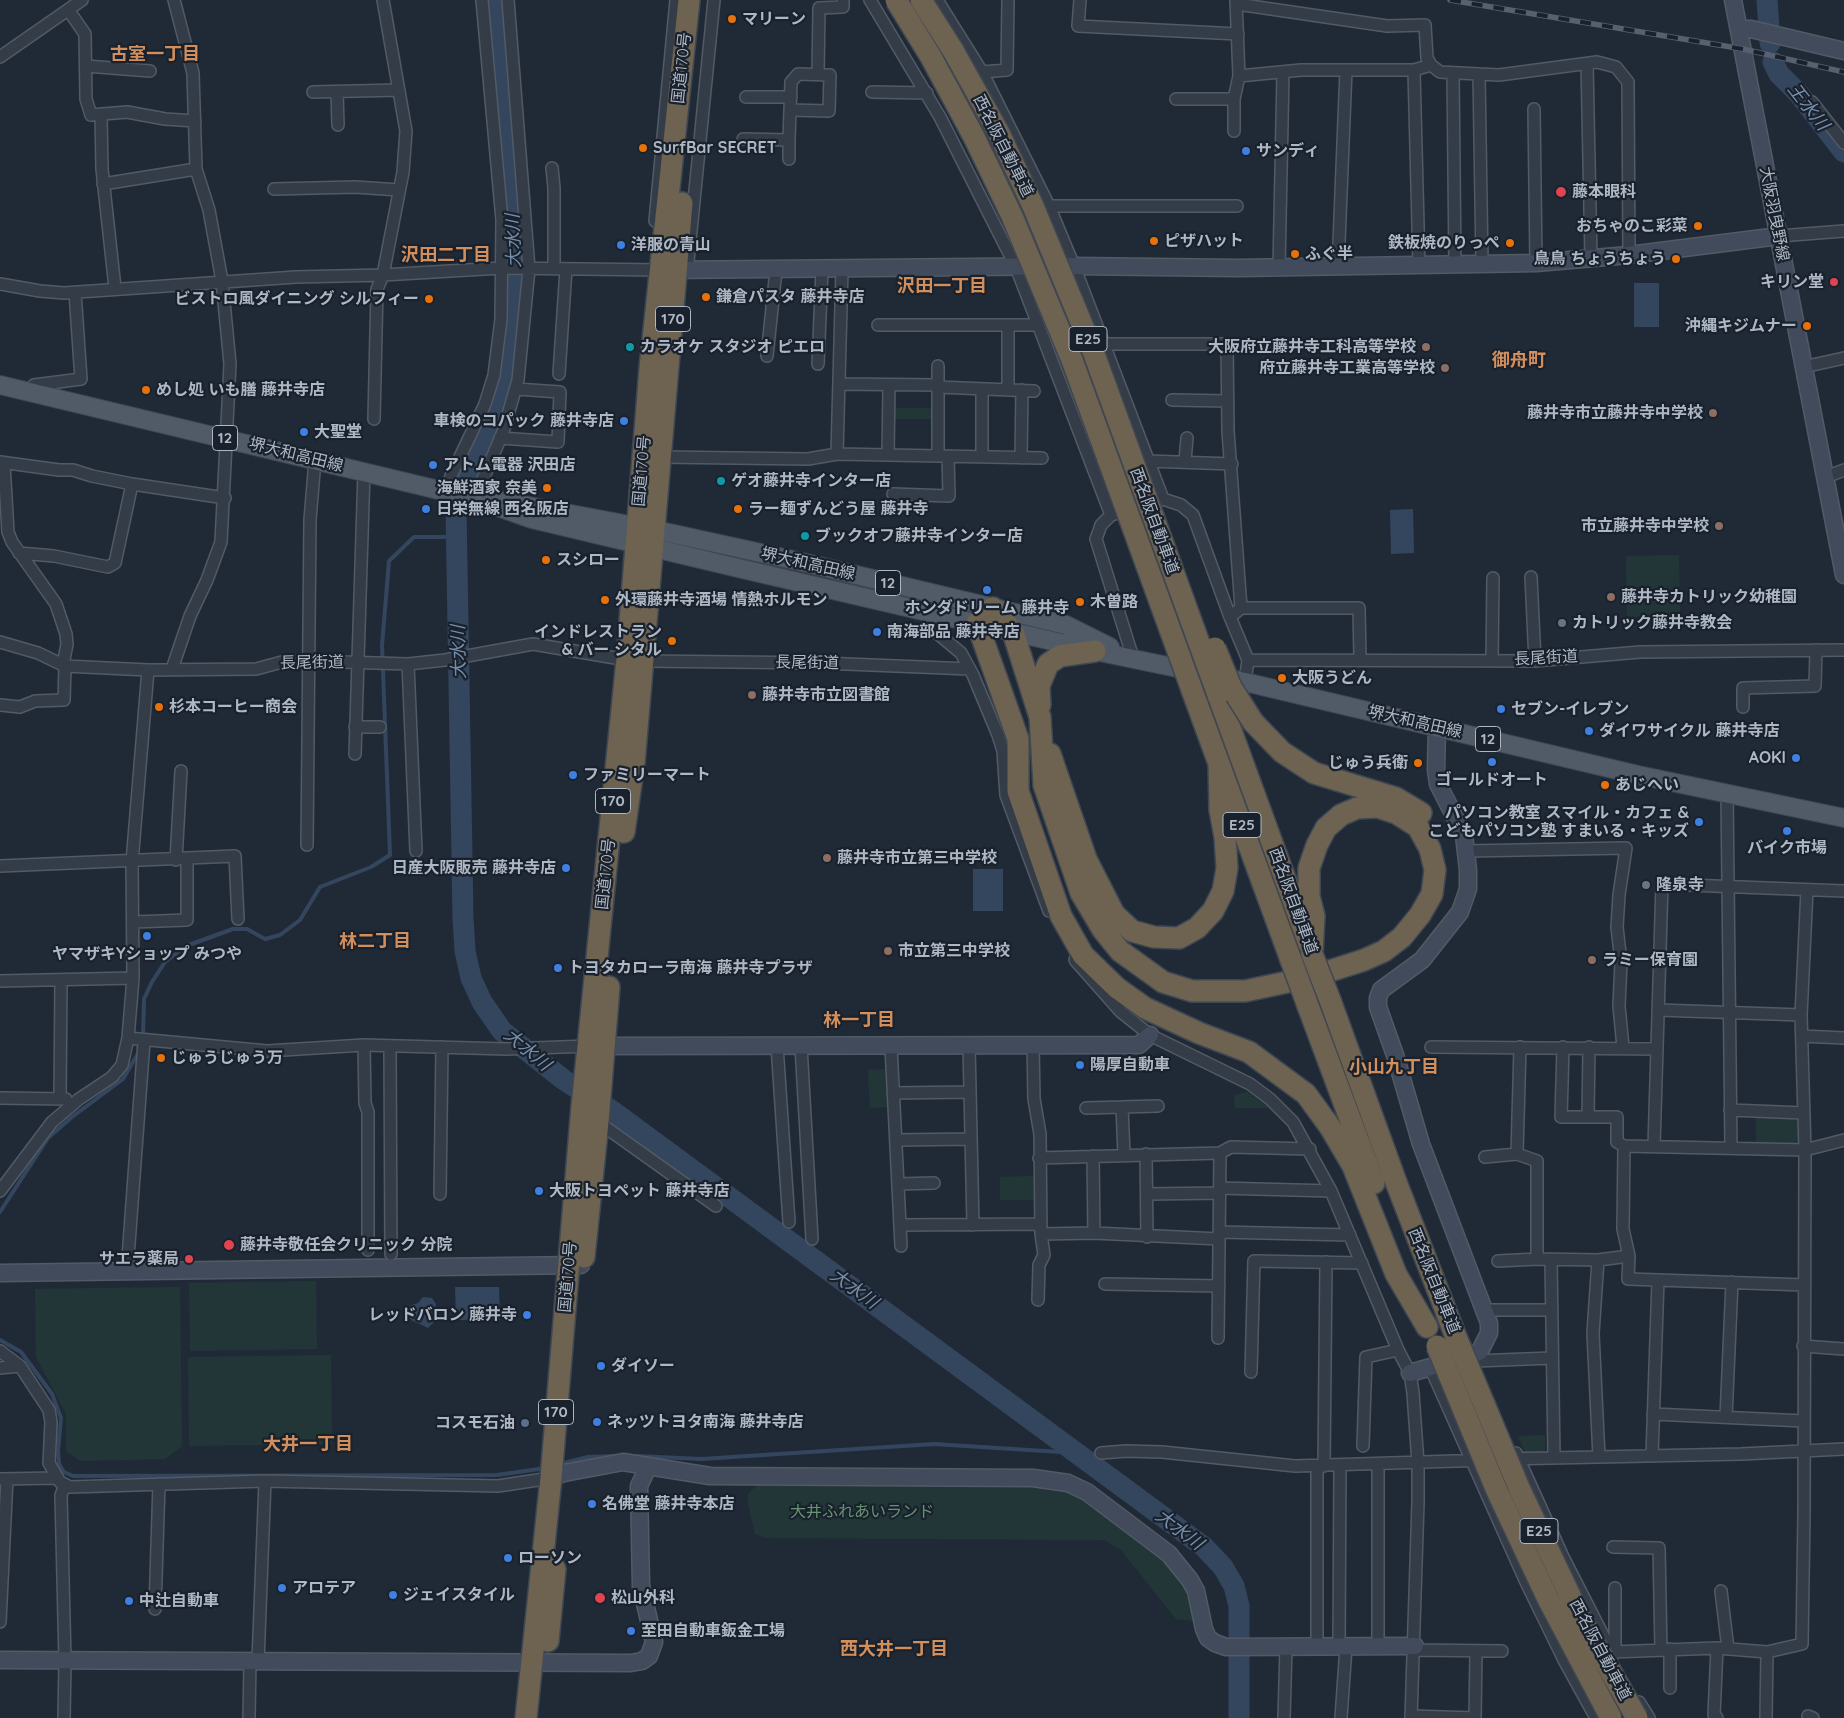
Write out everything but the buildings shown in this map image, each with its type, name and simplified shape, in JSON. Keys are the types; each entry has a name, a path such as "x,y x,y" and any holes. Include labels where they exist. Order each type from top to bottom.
{"highway":[{"name":"国道170号","path":"686,91 689,0"},
{"name":"国道170号","path":"576,1264 598,1122 594,1079 596,1046 635,661 686,91 700,0"},
{"name":"西名阪自動車道","path":"896,0 931,57 974,136 1012,216 1072,360 1291,960 1432,1337 1496,1491 1548,1599 1611,1718"},
{"name":"西名阪自動車道","path":"921,0 954,52 999,133 1033,206 1158,507 1218,695 1396,1182 1456,1337 1520,1490 1581,1619 1637,1718"},
{"name":"国道170号","path":"645,537 662,457 669,271"},
{"path":"1017,764 1061,877 1090,934 1110,958 1131,974 1156,988 1179,997 1206,1002 1238,1001 1313,987 1374,967 1402,951 1424,928 1444,889 1445,868 1442,848 1429,821 1416,809 1396,798 1314,773 1282,752 1253,722 1231,687 1158,507"},
{"path":"1219,764 1220,810 1226,837 1227,868 1223,891 1212,911 1197,928 1179,938 1154,938 1132,931 1114,914 1086,859 1058,779 1013,632 993,608 977,623 1018,739 1018,791 1058,907 1083,955 1117,988 1145,1008 1199,1034 1250,1052 1306,1094 1330,1127 1353,1166 1396,1274 1432,1337"},
{"path":"1095,651 1060,656 1048,664 1039,686 1044,786 1081,893 1103,930 1120,951 1163,982 1192,990 1245,990 1311,977 1364,960 1384,951 1402,937 1420,915 1432,894 1435,870 1430,849 1418,827 1396,813 1378,807 1357,808 1341,815 1326,828 1316,845 1309,868 1309,896 1314,916 1312,954"},
{"name":"国道170号","path":"540,1718 539,1662 576,1264 582,1106 594,1079"},
{"name":"国道170号","path":"526,1718 539,1662"}],"main road":[{"name":"堺大和高田線","path":"0,386 473,498 532,520 645,537 993,608 1066,625 1133,658"},
{"name":"堺大和高田線","path":"645,537 936,614 1095,651 1245,682 1727,794 1844,818"}],"street":[{"path":"0,57 82,0"},
{"path":"172,669 190,616 207,580 221,542 225,498 230,364 222,281 209,210 196,169 193,74 174,0"},
{"path":"374,419 377,289 382,275 399,190 406,131 382,0"},
{"path":"449,492 451,476 485,404 494,375 505,268 482,0"},
{"path":"473,498 500,438 516,389 523,351 527,268 508,0"},
{"path":"669,271 676,0"},
{"path":"669,271 714,0"},
{"path":"818,74 819,8 843,7 843,0"},
{"path":"870,0 927,94 1016,267 1111,515"},
{"path":"936,0 982,72 1049,206 1074,266 1148,460 1158,507"},
{"path":"982,72 1007,70 1008,0"},
{"path":"1080,0 1078,26 1238,34"},
{"name":"大阪羽曳野線","path":"1733,0 1844,575"},
{"path":"1234,131 1234,99 1239,76 1236,2 1388,26 1425,24 1427,58 1431,65 1440,72 1499,75 1598,62 1616,67 1628,82 1629,255"},
{"path":"68,11 85,34 86,99 91,115 127,112 165,119 195,121"},
{"path":"1739,29 1769,33 1844,51"},
{"path":"1587,64 1592,259"},
{"path":"1239,76 1301,70 1414,70 1431,65"},
{"path":"86,66 150,71"},
{"path":"1338,267 1346,70"},
{"path":"1414,70 1419,265"},
{"path":"1279,268 1283,72"},
{"path":"1453,73 1455,265"},
{"path":"788,159 790,110 792,82 798,74 830,75 828,111 790,110"},
{"path":"1479,74 1482,264"},
{"path":"313,92 399,90"},
{"path":"337,92 338,125"},
{"path":"872,92 927,94"},
{"path":"746,97 791,97"},
{"path":"1176,99 1234,99"},
{"path":"1812,102 1844,143"},
{"path":"1534,109 1536,263"},
{"path":"101,114 103,184 115,288"},
{"path":"744,140 789,140"},
{"path":"552,168 554,188 554,269"},
{"path":"103,184 196,169"},
{"path":"274,189 355,186 399,190"},
{"path":"1049,206 1237,206"},
{"path":"0,284 40,291 75,292 222,281 505,268 669,271 1074,266 1279,268 1536,263 1592,259 1779,236 1844,231"},
{"path":"560,374 566,269"},
{"path":"818,364 822,269"},
{"path":"837,454 842,269"},
{"path":"767,356 776,270"},
{"path":"31,392 34,385 81,379 75,292"},
{"path":"878,325 1038,325"},
{"path":"1008,325 1008,390"},
{"path":"1104,344 1227,344 1228,401 1241,608"},
{"path":"1803,367 1844,358"},
{"path":"893,494 949,496 943,456 938,366"},
{"path":"839,384 889,384 1028,391 1021,458"},
{"path":"888,455 889,384"},
{"path":"500,438 558,442 560,392 516,389"},
{"path":"982,389 982,457"},
{"path":"1172,400 1228,401"},
{"path":"1186,461 1187,438"},
{"path":"662,457 808,459 837,454 1042,458"},
{"path":"307,845 310,520 315,460"},
{"path":"1148,460 1232,464"},
{"path":"0,705 20,707 35,701 64,700 64,665 67,644 66,634 56,604 19,553 8,532 2,463 73,470 132,484 225,498"},
{"path":"1826,477 1844,470"},
{"path":"355,754 356,663 364,472"},
{"path":"19,553 54,556 108,567 114,563 132,484"},
{"path":"1133,658 1096,539 1101,525 1111,515 1181,505 1193,515 1230,617 1248,660 1245,682"},
{"path":"1492,660 1493,578"},
{"path":"1531,578 1535,660"},
{"path":"1230,617 1241,608 1359,608 1360,658"},
{"path":"936,614 935,628 937,633 961,653 970,669 998,735 1002,751 1006,795 1056,928 1070,953 1121,1012 1150,1035 1250,1084 1270,1099 1293,1122 1310,1149 1331,1191 1398,1350 1410,1373 1418,1464 1411,1717 1475,1718 1476,1651"},
{"name":"長尾街道","path":"0,642 38,653 64,665 148,670 256,668 282,662 310,661 408,664 450,659 533,644 635,661 822,663 970,669"},
{"path":"1743,707 1743,688 1815,686 1816,650"},
{"name":"長尾街道","path":"1248,660 1360,658 1535,660 1640,652 1844,650"},
{"path":"408,664 416,851"},
{"path":"0,1191 37,1139 52,1122 79,1099 112,1077 122,1065 128,1038 133,978 132,862 148,670"},
{"path":"1437,726 1436,770 1438,784 1464,835 1467,851 1468,889 1460,912 1422,960 1388,982 1380,990 1378,1007 1395,1055 1421,1144 1489,1323 1489,1332 1480,1351 1474,1358"},
{"path":"355,727 380,727"},
{"path":"132,922 187,920 182,859 181,771"},
{"path":"1727,794 1731,1148"},
{"path":"1467,851 1626,848 1619,895 1617,927 1621,962 1619,1006 1623,1047"},
{"path":"0,866 132,862 235,856 238,919"},
{"path":"1654,1146 1662,884 1844,891"},
{"path":"1613,1652 1722,1648 1767,1652 1802,1644 1805,1150 1801,1015 1807,890"},
{"path":"0,981 133,978"},
{"path":"60,1099 61,980"},
{"path":"1658,1010 1801,1015"},
{"path":"128,1038 144,1041 268,1051 364,1045 554,1048 596,1046 1139,1045 1150,1035"},
{"path":"1802,1036 1844,1038"},
{"path":"126,1271 144,1041"},
{"path":"364,1045 365,1103 368,1112 368,1250"},
{"path":"969,1045 973,1225"},
{"path":"1032,1045 1034,1099 1040,1134 1041,1229 1044,1255 1039,1265 1038,1300"},
{"path":"390,1046 391,1254"},
{"path":"776,1046 789,1222"},
{"path":"801,1046 812,1240"},
{"path":"891,1046 901,1246"},
{"path":"440,1194 442,1047"},
{"path":"1431,1047 1623,1047 1657,1049"},
{"path":"1517,1154 1520,1047"},
{"path":"1563,1047 1561,1117 1617,1117 1617,1142 1624,1146 1805,1150 1844,1140"},
{"path":"1588,1117 1589,1047"},
{"path":"893,1093 970,1092"},
{"path":"0,1098 79,1099"},
{"path":"1086,1108 1158,1106"},
{"path":"1122,1107 1124,1155"},
{"path":"1730,1110 1804,1113"},
{"path":"598,1122 716,1206"},
{"path":"896,1140 971,1139"},
{"path":"1624,1146 1623,1229 1629,1256 1628,1279 1805,1284"},
{"path":"1039,1158 1220,1153 1231,1147 1310,1149"},
{"path":"1218,1338 1220,1153"},
{"path":"1146,1154 1147,1237"},
{"path":"1485,1157 1517,1154 1537,1160 1537,1259"},
{"path":"1093,1156 1094,1233"},
{"path":"898,1184 934,1184"},
{"path":"1147,1194 1220,1191 1331,1191"},
{"path":"900,1225 973,1225 1147,1237 1350,1235"},
{"path":"1498,1261 1537,1259 1598,1260 1629,1256"},
{"path":"1551,1259 1554,1457"},
{"path":"1598,1260 1593,1333 1599,1458"},
{"path":"1251,1372 1254,1261 1362,1263"},
{"path":"1317,1646 1326,1262"},
{"path":"0,1273 576,1264"},
{"path":"1652,1456 1658,1280"},
{"path":"1726,1417 1732,1282"},
{"path":"1105,1284 1219,1286"},
{"path":"1484,1310 1552,1310"},
{"path":"1803,1346 1844,1348"},
{"path":"1363,1446 1366,1357 1398,1350"},
{"path":"0,1351 20,1366 49,1410 51,1422 49,1463 61,1481 70,1487 265,1481 498,1486 608,1463 623,1462 710,1476 1032,1478 1068,1483 1088,1492 1169,1554 1190,1580 1196,1591 1204,1629 1208,1638 1215,1643 1230,1647 1378,1646 1502,1651"},
{"path":"1474,1358 1563,1557 1648,1718"},
{"path":"1410,1373 1474,1358 1552,1358"},
{"path":"0,1368 20,1366"},
{"path":"1430,1367 1524,1580 1596,1718"},
{"path":"1653,1414 1804,1421"},
{"path":"1101,1453 1126,1451 1162,1452 1228,1460 1320,1466 1418,1464 1518,1458 1599,1458 1844,1449"},
{"path":"1378,1464 1378,1646"},
{"path":"1340,1465 1343,1646 1341,1718"},
{"path":"0,1660 631,1663 642,1661 649,1656 654,1642 641,1586 639,1486 648,1467"},
{"path":"0,1622 4,1479 61,1481"},
{"path":"61,1481 65,1661 64,1718"},
{"path":"249,1718 265,1481"},
{"path":"155,1609 159,1484"},
{"path":"1613,1547 1659,1548 1658,1630 1665,1650 1670,1688"},
{"path":"1613,1652 1615,1588"},
{"path":"1717,1718 1714,1715 1722,1648 1721,1591"},
{"path":"1284,1718 1286,1647"},
{"path":"1766,1718 1767,1652"}],"green space":[{"path":"892,408 931,408 931,419 892,419"},
{"path":"1679,555 1680,616 1627,617 1626,556"},
{"path":"885,1069 887,1107 870,1108 868,1070"},
{"path":"1247,1092 1268,1108 1235,1108 1234,1095"},
{"path":"1756,1116 1794,1116 1799,1120 1799,1138 1796,1143 1756,1142"},
{"path":"1034,1176 1034,1200 1000,1200 1000,1177"},
{"path":"316,1281 317,1349 190,1351 189,1283"},
{"path":"180,1287 182,1446 165,1459 80,1461 66,1451 66,1414 36,1357 35,1289"},
{"path":"331,1355 332,1444 189,1446 188,1357"},
{"path":"1545,1435 1545,1453 1528,1454 1525,1452 1518,1436"},
{"name":"大井ふれあいランド","path":"758,1484 1012,1486 1051,1487 1071,1492 1159,1552 1185,1583 1193,1621 1176,1619 1121,1550 1104,1540 765,1538 755,1534 748,1504 748,1494"}],"water":[{"path":"1634,283 1659,283 1659,327 1634,327"},
{"path":"1413,509 1414,553 1391,554 1390,510"},
{"path":"973,869 1003,869 1003,911 973,911"},
{"path":"455,1287 499,1287 500,1320 456,1320"},
{"path":"423,1297 432,1298 436,1304 434,1313 436,1320 428,1328 411,1320 407,1313 409,1306 418,1303"}],"waterway":[{"name":"大水川","path":"494,0 515,233 515,278 510,345 499,400 490,425 464,479 456,508 463,918 465,951 471,978 482,1002 502,1031 564,1080 611,1110 1204,1547 1223,1567 1234,1586 1239,1606 1239,1718"},
{"name":"王水川","path":"1767,0 1770,43"},
{"name":"王水川","path":"1773,62 1779,74 1799,94 1844,152"},
{"path":"143,1039 144,999 165,962 186,946 233,929 247,929 265,939 280,935 300,920 320,887 371,867 390,855 382,645 389,561 414,537 456,537"},
{"path":"0,1212 48,1138 72,1117 123,1079 140,1050"},
{"path":"0,1340 21,1352 52,1394 61,1418 58,1451 59,1464 64,1472 73,1476 497,1475 546,1468"},
{"path":"636,1456 701,1459 934,1444 1076,1453"},
{"path":"560,1464 588,1457 614,1456"}],"railway":[{"path":"1450,0 1743,49 1844,72"}],"place":[{"name":"マリーン","path":"732,19"},
{"name":"SurfBar SECRET","path":"643,148"},
{"name":"サンディ","path":"1246,151"},
{"name":"藤本眼科","path":"1561,192"},
{"name":"おちゃのこ彩菜","path":"1698,226"},
{"name":"ピザハット","path":"1154,241"},
{"name":"鉄板焼のりっぺ","path":"1510,243"},
{"name":"洋服の青山","path":"621,245"},
{"name":"ふぐ半","path":"1295,254"},
{"name":"鳥鳥 ちょうちょう","path":"1676,259"},
{"name":"キリン堂","path":"1834,282"},
{"name":"鎌倉パスタ 藤井寺店","path":"706,297"},
{"name":"ビストロ風ダイニング シルフィー","path":"429,299"},
{"name":"沖縄キジムナー","path":"1807,326"},
{"name":"カラオケ スタジオ ピエロ","path":"630,347"},
{"name":"大阪府立藤井寺工科高等学校","path":"1426,347"},
{"name":"府立藤井寺工業高等学校","path":"1445,368"},
{"name":"めし処 いも膳 藤井寺店","path":"146,390"},
{"name":"藤井寺市立藤井寺中学校","path":"1713,413"},
{"name":"車検のコパック 藤井寺店","path":"624,421"},
{"name":"大聖堂","path":"304,432"},
{"name":"アトム電器 沢田店","path":"433,465"},
{"name":"ゲオ藤井寺インター店","path":"721,481"},
{"name":"海鮮酒家 奈美","path":"547,488"},
{"name":"日栄無線 西名阪店","path":"426,509"},
{"name":"ラー麺ずんどう屋 藤井寺","path":"738,509"},
{"name":"市立藤井寺中学校","path":"1719,526"},
{"name":"ブックオフ藤井寺インター店","path":"805,536"},
{"name":"スシロー","path":"546,560"},
{"name":"ホンダドリーム 藤井寺","path":"987,590"},
{"name":"藤井寺カトリック幼稚園","path":"1611,597"},
{"name":"外環藤井寺酒場 情熱ホルモン","path":"605,600"},
{"name":"木曽路","path":"1080,602"},
{"name":"カトリック藤井寺教会","path":"1562,623"},
{"name":"南海部品 藤井寺店","path":"877,632"},
{"name":"インドレストラン & バー シタル","path":"672,641"},
{"name":"大阪うどん","path":"1282,678"},
{"name":"藤井寺市立図書館","path":"752,695"},
{"name":"杉本コーヒー商会","path":"159,707"},
{"name":"セブン-イレブン","path":"1501,709"},
{"name":"ダイワサイクル 藤井寺店","path":"1589,731"},
{"name":"AOKI","path":"1796,758"},
{"name":"ゴールドオート","path":"1492,762"},
{"name":"じゅう兵衛","path":"1418,763"},
{"name":"ファミリーマート","path":"573,775"},
{"name":"あじへい","path":"1605,785"},
{"name":"パソコン教室 スマイル・カフェ & こどもパソコン塾 すまいる・キッズ","path":"1699,822"},
{"name":"バイク市場","path":"1787,831"},
{"name":"藤井寺市立第三中学校","path":"827,858"},
{"name":"日産大阪販売 藤井寺店","path":"566,868"},
{"name":"隆泉寺","path":"1646,885"},
{"name":"ヤマザキYショップ みつや","path":"147,936"},
{"name":"市立第三中学校","path":"888,951"},
{"name":"ラミー保育園","path":"1592,960"},
{"name":"トヨタカローラ南海 藤井寺プラザ","path":"558,968"},
{"name":"じゅうじゅう万","path":"161,1058"},
{"name":"陽厚自動車","path":"1080,1065"},
{"name":"大阪トヨペット 藤井寺店","path":"539,1191"},
{"name":"藤井寺敬任会クリニック 分院","path":"229,1245"},
{"name":"サエラ薬局","path":"189,1259"},
{"name":"レッドバロン 藤井寺","path":"527,1315"},
{"name":"ダイソー","path":"601,1366"},
{"name":"ネッツトヨタ南海 藤井寺店","path":"597,1422"},
{"name":"コスモ石油","path":"525,1423"},
{"name":"名佛堂 藤井寺本店","path":"592,1504"},
{"name":"ローソン","path":"508,1558"},
{"name":"アロテア","path":"282,1588"},
{"name":"ジェイスタイル","path":"393,1595"},
{"name":"松山外科","path":"600,1598"},
{"name":"中辻自動車","path":"129,1601"},
{"name":"至田自動車鈑金工場","path":"631,1631"}],"district":[{"name":"古室一丁目","path":"155,55"},
{"name":"沢田二丁目","path":"446,256"},
{"name":"沢田一丁目","path":"942,287"},
{"name":"御舟町","path":"1519,361"},
{"name":"林二丁目","path":"375,942"},
{"name":"林一丁目","path":"859,1021"},
{"name":"小山九丁目","path":"1394,1068"},
{"name":"大井一丁目","path":"308,1445"},
{"name":"西大井一丁目","path":"894,1650"}]}
